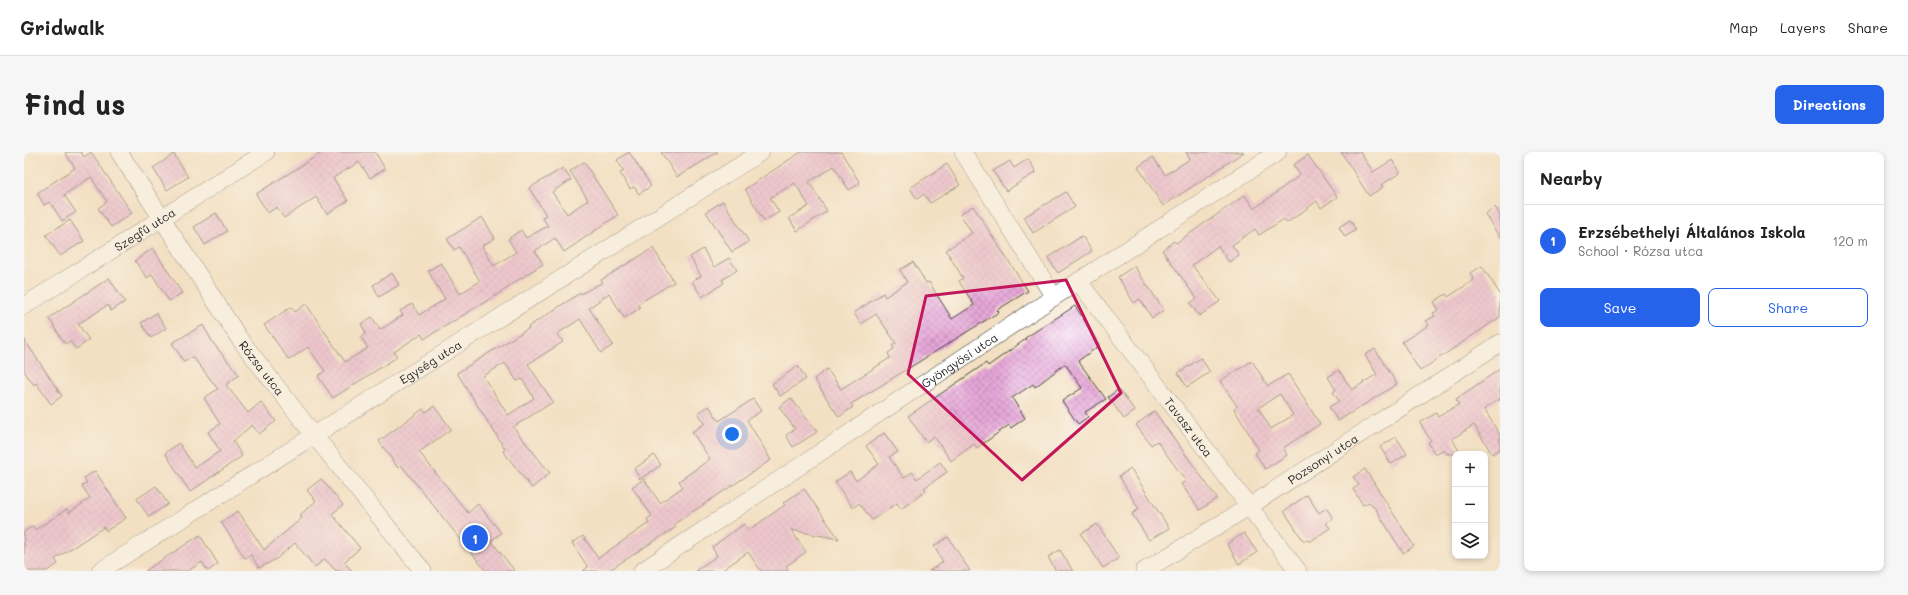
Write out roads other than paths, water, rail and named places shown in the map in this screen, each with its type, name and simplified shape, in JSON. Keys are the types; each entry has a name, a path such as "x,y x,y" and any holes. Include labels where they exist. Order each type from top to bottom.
{"street":[{"name":"Rózsa utca","path":"119,152 239,338 313,434 423,571"},
{"name":"Szegfű utca","path":"24,306 163,219 266,152"},
{"name":"Egység utca","path":"100,571 313,434 761,152"},
{"path":"963,152 1054,297"},
{"name":"Gyöngyösi utca","path":"642,571 1054,297 1278,152"},
{"name":"Tavasz utca","path":"1079,282 1298,571"},
{"name":"Pozsonyi utca","path":"1144,571 1250,506 1500,343"}],"place":[{"name":"Erzsébethelyi Általános Iskola","path":"475,538"}]}
